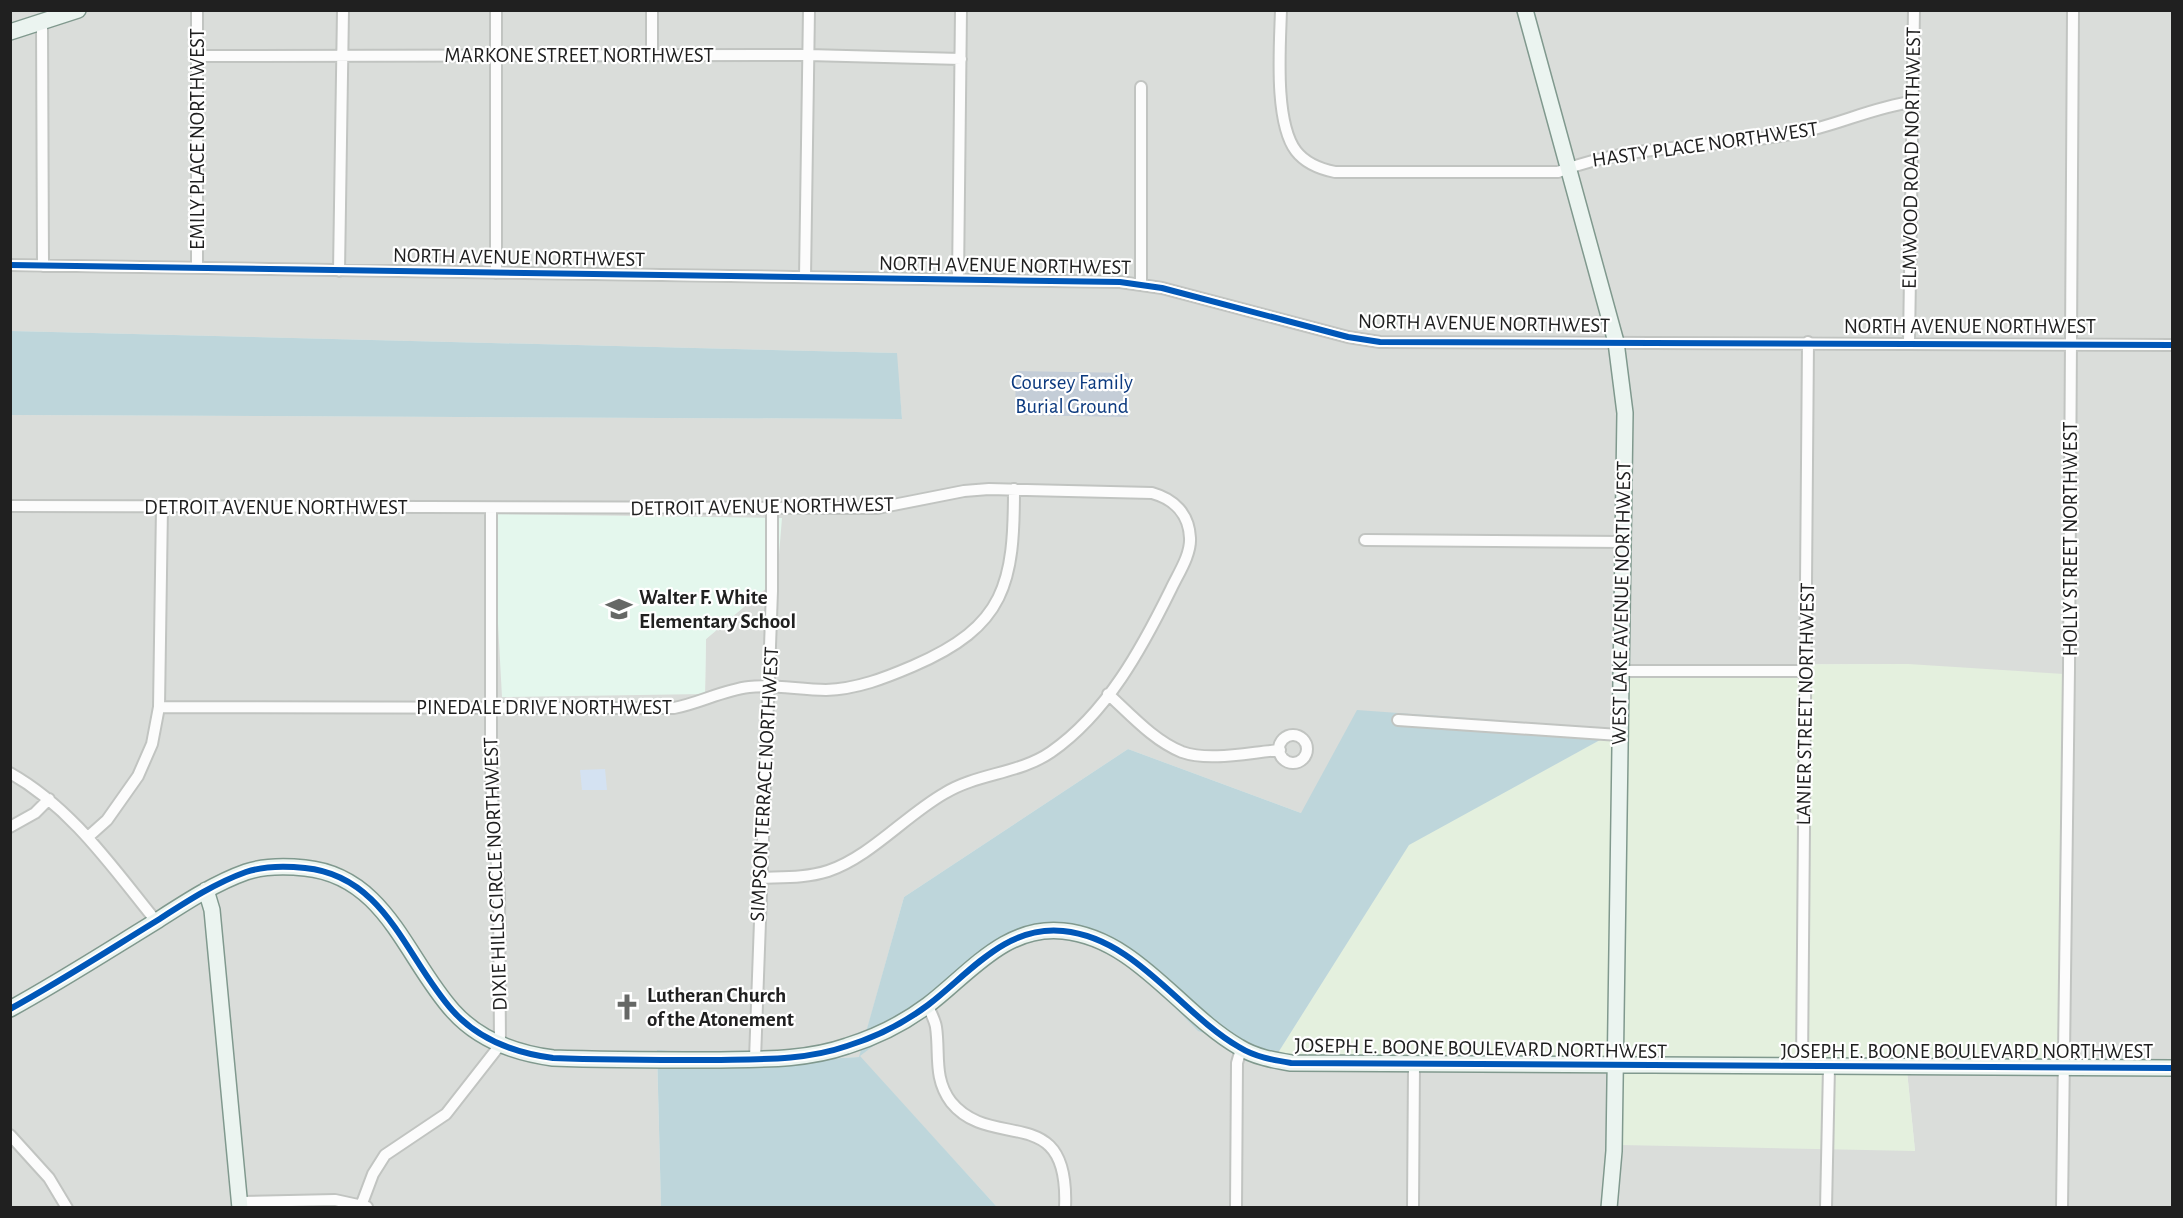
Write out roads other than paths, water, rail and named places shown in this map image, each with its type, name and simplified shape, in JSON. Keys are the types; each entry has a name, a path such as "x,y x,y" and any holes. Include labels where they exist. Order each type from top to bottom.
{"main road":[{"name":"WEST LAKE AVENUE NORTHWEST","path":"1525,10 1616,342 1625,413 1613,1066 1614,1151 1609,1208"},
{"path":"10,32 42,24 77,11"},
{"name":"JOSEPH E. BOONE BOULEVARD NORTHWEST","path":"10,1009 206,890 246,872 267,868 311,869 347,881 369,896 388,914 453,1011 471,1028 500,1045 530,1055 553,1058 754,1059 801,1057 846,1047 889,1030 928,1005 981,960 1004,944 1035,932 1066,931 1089,938 1130,959 1217,1033 1241,1049 1265,1058 1291,1063 2172,1068"},
{"path":"206,890 212,910 240,1205"}],"street":[{"name":"EMILY PLACE NORTHWEST","path":"196,10 197,268"},
{"path":"339,270 340,56 343,10"},
{"path":"495,273 496,10"},
{"path":"652,10 652,55"},
{"path":"805,278 809,10"},
{"path":"958,280 961,10"},
{"name":"HASTY PLACE NORTHWEST","path":"1281,10 1281,96 1289,138 1305,160 1319,169 1335,172 1416,174 1558,172 1581,162 1688,145 1795,134 1912,102"},
{"name":"ELMWOOD ROAD NORTHWEST","path":"1909,342 1914,10"},
{"name":"HOLLY STREET NORTHWEST","path":"2062,1208 2073,10"},
{"path":"42,24 43,266"},
{"name":"MARKONE STREET NORTHWEST","path":"197,56 808,55 961,59"},
{"path":"1141,87 1141,284"},
{"name":"NORTH AVENUE NORTHWEST","path":"10,265 1141,284 1348,337 1380,342 1909,342 2172,345"},
{"name":"LANIER STREET NORTHWEST","path":"1802,1067 1808,342"},
{"name":"DETROIT AVENUE NORTHWEST","path":"10,506 878,508 963,491 1014,489 1152,493 1172,502 1186,520 1190,539 1186,558 1142,648 1108,694 1074,733 1050,753 1024,766 945,792 847,863 807,876 760,878"},
{"name":"PINEDALE DRIVE NORTHWEST","path":"159,707 674,708 694,704 734,689 768,687 827,690 864,685 939,655 966,638 991,610 1008,576 1014,544 1014,489"},
{"path":"88,837 107,820 138,776 152,744 159,707 162,507"},
{"name":"DIXIE HILLS CIRCLE NORTHWEST","path":"491,508 491,781 499,894 500,1045"},
{"name":"SIMPSON TERRACE NORTHWEST","path":"754,1059 772,591 772,509"},
{"path":"1365,540 1623,542"},
{"path":"1620,671 1806,670"},
{"path":"1108,694 1163,742 1182,752 1216,755 1280,750"},
{"path":"1398,720 1619,735"},
{"path":"10,773 49,799 88,837 156,921"},
{"path":"10,827 35,813 49,799"},
{"path":"928,1005 936,1025 939,1077 952,1103 964,1114 978,1122 1021,1130 1047,1144 1055,1154 1064,1173 1065,1208"},
{"path":"240,1205 335,1200 364,1207 373,1174 386,1155 446,1114 500,1045"},
{"path":"1236,1208 1237,1063 1241,1049"},
{"path":"1413,1208 1414,1065"},
{"path":"1826,1208 1829,1067"},
{"path":"10,1135 48,1178 67,1208"}],"place":[{"name":"Walter F. White Elementary School","path":"619,609"},
{"name":"Lutheran Church of the Atonement","path":"627,1007"}],"park label":[{"name":"Coursey Family Burial Ground","path":"1072,394"}]}
